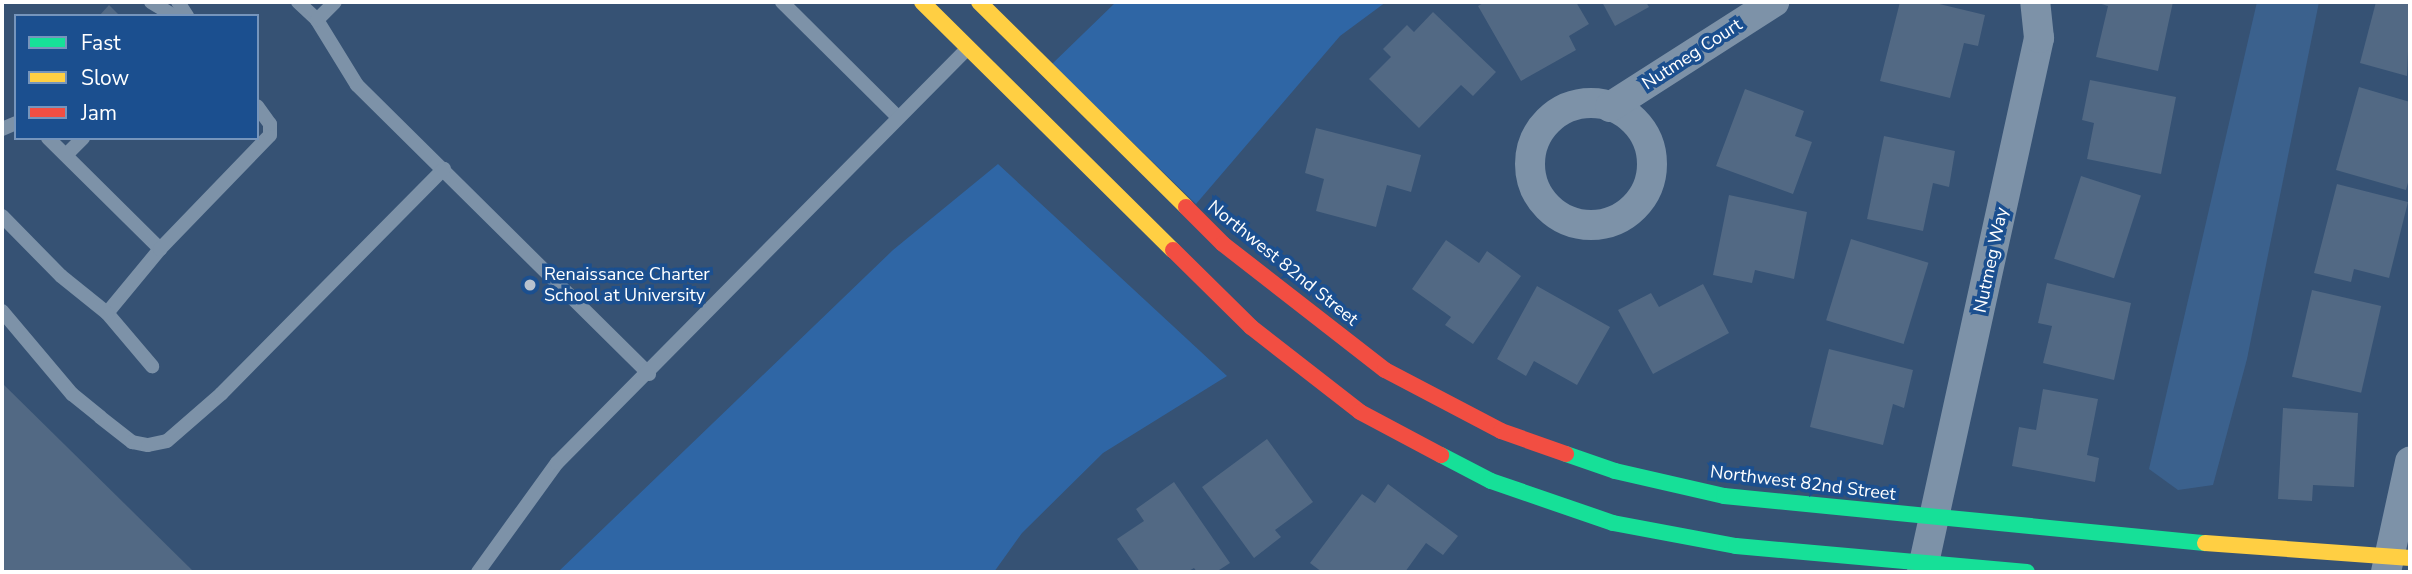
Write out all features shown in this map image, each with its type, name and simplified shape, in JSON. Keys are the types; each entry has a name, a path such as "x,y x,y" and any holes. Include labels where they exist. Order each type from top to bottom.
{"street":[{"path":"922,2 1251,327 1360,412 1491,481 1613,523 1735,546 1923,568 2027,572"},
{"name":"Northwest 82nd Street","path":"979,2 1223,244 1385,370 1501,431 1615,471 1724,496 2394,562"},
{"name":"Nutmeg Court","path":"1610,107 1774,2"},
{"name":"Nutmeg Way","path":"1923,568 2039,38 2035,2"},
{"path":"1591,103 1610,107 1629,117 1651,152 1645,192 1615,220 1574,223 1542,201 1533,184 1532,145 1555,115 1591,103"},
{"path":"2394,562 2410,461"}],"lane":[{"path":"150,2 171,14"},
{"path":"298,2 317,20 357,85 649,374"},
{"path":"317,20 335,2"},
{"path":"782,2 898,117"},
{"path":"478,572 557,463 649,374 968,48"},
{"path":"107,313 160,249 270,135 270,124 259,109"},
{"path":"50,140 160,249"},
{"path":"66,155 81,140"},
{"path":"2,312 72,394 100,417 132,442 148,445 167,441 221,394 444,169"},
{"path":"2,216 61,276 107,313 152,366"}],"shaded area":[{"path":"1116,2 1386,2 1340,36 1196,204 1052,64"},
{"path":"2257,2 2319,2 2247,359 2213,485 2178,490 2149,469"},
{"path":"998,164 1227,376 1103,453 1022,533 994,572 558,572 893,250"}],"building":[{"path":"1485,2 1576,2 1589,24 1569,36 1576,50 1521,81 1478,6"},
{"path":"1602,2 1646,2 1649,7 1615,26"},
{"path":"1900,2 1931,2 1985,15 1978,46 1964,43 1950,98 1880,81"},
{"path":"2095,2 2173,2 2158,71 2096,57 2108,6"},
{"path":"2376,2 2410,2 2407,76 2360,63"},
{"path":"109,5 118,14 101,14"},
{"path":"1433,12 1496,72 1473,96 1461,85 1419,128 1369,79 1391,57 1383,49 1407,25 1414,32"},
{"path":"2090,80 2176,97 2161,174 2087,159 2094,123 2082,120"},
{"path":"2359,87 2410,102 2410,175 2406,190 2336,170"},
{"path":"1745,89 1804,111 1795,136 1812,142 1793,194 1716,166"},
{"path":"1316,128 1421,155 1411,192 1387,185 1376,227 1316,211 1324,179 1305,173"},
{"path":"1884,136 1955,151 1949,187 1933,183 1923,231 1867,219"},
{"path":"2081,176 2141,195 2114,278 2054,259"},
{"path":"2337,184 2408,202 2389,278 2354,269 2351,282 2314,273"},
{"path":"1729,195 1807,212 1794,279 1755,270 1752,283 1713,275"},
{"path":"1851,239 1928,263 1904,344 1826,320"},
{"path":"1446,240 1479,263 1487,251 1521,276 1473,344 1445,325 1451,317 1412,289"},
{"path":"2047,283 2131,303 2114,380 2043,363 2052,326 2038,323"},
{"path":"1703,284 1729,333 1653,374 1618,310 1651,293 1659,307"},
{"path":"1537,286 1610,327 1577,385 1534,361 1526,376 1497,359"},
{"path":"2312,290 2381,306 2361,393 2292,377"},
{"path":"1829,349 1913,370 1904,408 1893,404 1883,445 1810,427"},
{"path":"2,383 194,572 2,572"},
{"path":"2043,389 2098,399 2087,455 2099,458 2095,482 2012,466 2019,427 2036,430"},
{"path":"2283,408 2358,413 2354,487 2313,485 2312,501 2278,499"},
{"path":"1267,439 1313,502 1275,530 1281,537 1254,558 1202,487"},
{"path":"1174,482 1230,563 1216,572 1197,572 1194,568 1187,572 1140,572 1117,539 1144,521 1136,509"},
{"path":"1388,484 1458,536 1443,555 1426,543 1405,572 1322,572 1310,563 1362,494 1375,503"}],"traffic: fast":[{"path":"1566,454 1615,471 1724,496 2205,543"},
{"path":"1441,455 1491,481 1613,523 1736,546 2027,572"}],"traffic: slow":[{"path":"922,2 1173,250"},
{"path":"979,2 1186,207"},
{"path":"2205,543 2410,558"}],"traffic: jam":[{"path":"1186,207 1223,244 1385,370 1501,431 1566,454"},
{"path":"1173,250 1251,327 1360,412 1441,455"}],"place":[{"name":"Renaissance Charter School at University","path":"530,285"}]}
